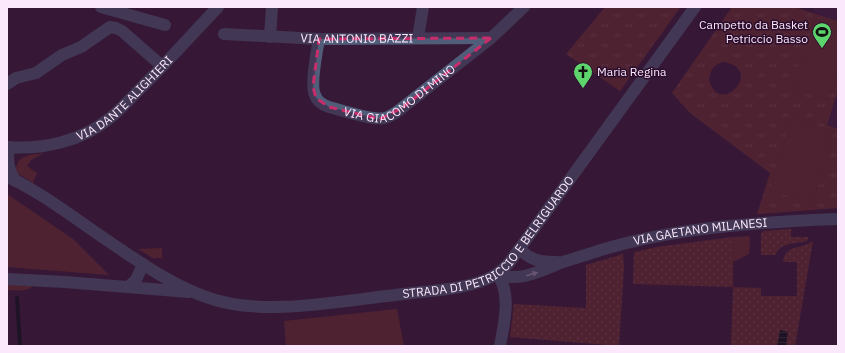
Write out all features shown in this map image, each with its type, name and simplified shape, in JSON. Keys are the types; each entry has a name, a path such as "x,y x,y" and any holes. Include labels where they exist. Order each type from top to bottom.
{"street":[{"path":"101,7 165,25"},
{"name":"VIA DANTE ALIGHIERI","path":"143,264 64,210 12,179 8,166 8,147 26,148 48,145 74,138 111,118 218,7"},
{"path":"270,37 272,7"},
{"path":"418,38 422,7"},
{"name":"VIA GIACOMO DI MINO","path":"318,38 313,87 316,98 324,105 329,107 380,119 390,116 402,108 491,38 524,7"},
{"name":"STRADA DI PETRICCIO E BELRIGUARDO","path":"143,264 194,293 210,299 236,304 265,307 284,307 453,287 479,282 497,274 509,263 695,7"},
{"path":"7,84 16,78 36,73 62,55 81,47 110,27 122,31 162,66"},
{"name":"VIA ANTONIO BAZZI","path":"224,34 318,38 491,38"},
{"name":"VIA GAETANO MILANESI","path":"497,274 510,278 525,276 618,246 657,237 759,223 838,219"},
{"name":"VIA GAETANO MILANESI","path":"519,249 528,257 536,261 565,262"},
{"path":"128,287 136,280 143,264"},
{"path":"497,274 506,291 500,346"},
{"name":"STRADA DI PETRICCIO E BELRIGUARDO","path":"7,279 42,280 194,293"}],"highlighted area":[{"path":"491,38 402,108 380,119 329,107 316,98 313,87 319,39"}],"shaded area":[{"path":"814,7 838,7 838,21 812,12"},
{"path":"838,90 838,129 827,125"},
{"path":"780,330 788,332 786,346 777,346"}],"green space":[{"path":"605,7 680,8 620,91 566,54"},
{"path":"732,7 794,7 838,21 838,27 815,19 792,88 828,100 838,72 838,90 827,125 838,129 838,208 757,214 770,173 690,113 672,93","holes":["725,62 736,67 740,74 740,81 736,88 729,93 722,94 714,90 709,80 714,67","792,118 834,131 813,203 770,190"]},
{"name":"Campetto da Basket Petriccio Basso","path":"815,19 838,27 838,72 828,100 792,88"},
{"path":"792,118 834,131 813,203 770,190"},
{"path":"44,153 31,160 27,166 37,173 33,183 19,174 16,169 20,160 26,156"},
{"path":"7,194 73,239 109,275 7,267"},
{"path":"791,229 791,237 809,237 807,241 785,246 775,255 761,255 761,234 764,231"},
{"path":"733,237 750,237 749,254 733,262"},
{"path":"733,237 733,287 633,284 634,252 657,247"},
{"path":"813,241 795,346 731,346 733,287 761,288 761,296 797,296 797,262 783,262 784,256 790,250"},
{"path":"162,248 162,258 153,258 138,249"},
{"path":"623,254 624,267 619,346 510,337 514,304 586,308 586,265"},
{"path":"7,284 34,284 26,290 7,290"},
{"path":"397,309 404,346 286,346 284,321"}],"waterway":[{"path":"17,298 20,346"}],"place":[{"name":"Campetto da Basket Petriccio Basso","path":"822,49"},
{"name":"Maria Regina","path":"583,89"}]}
